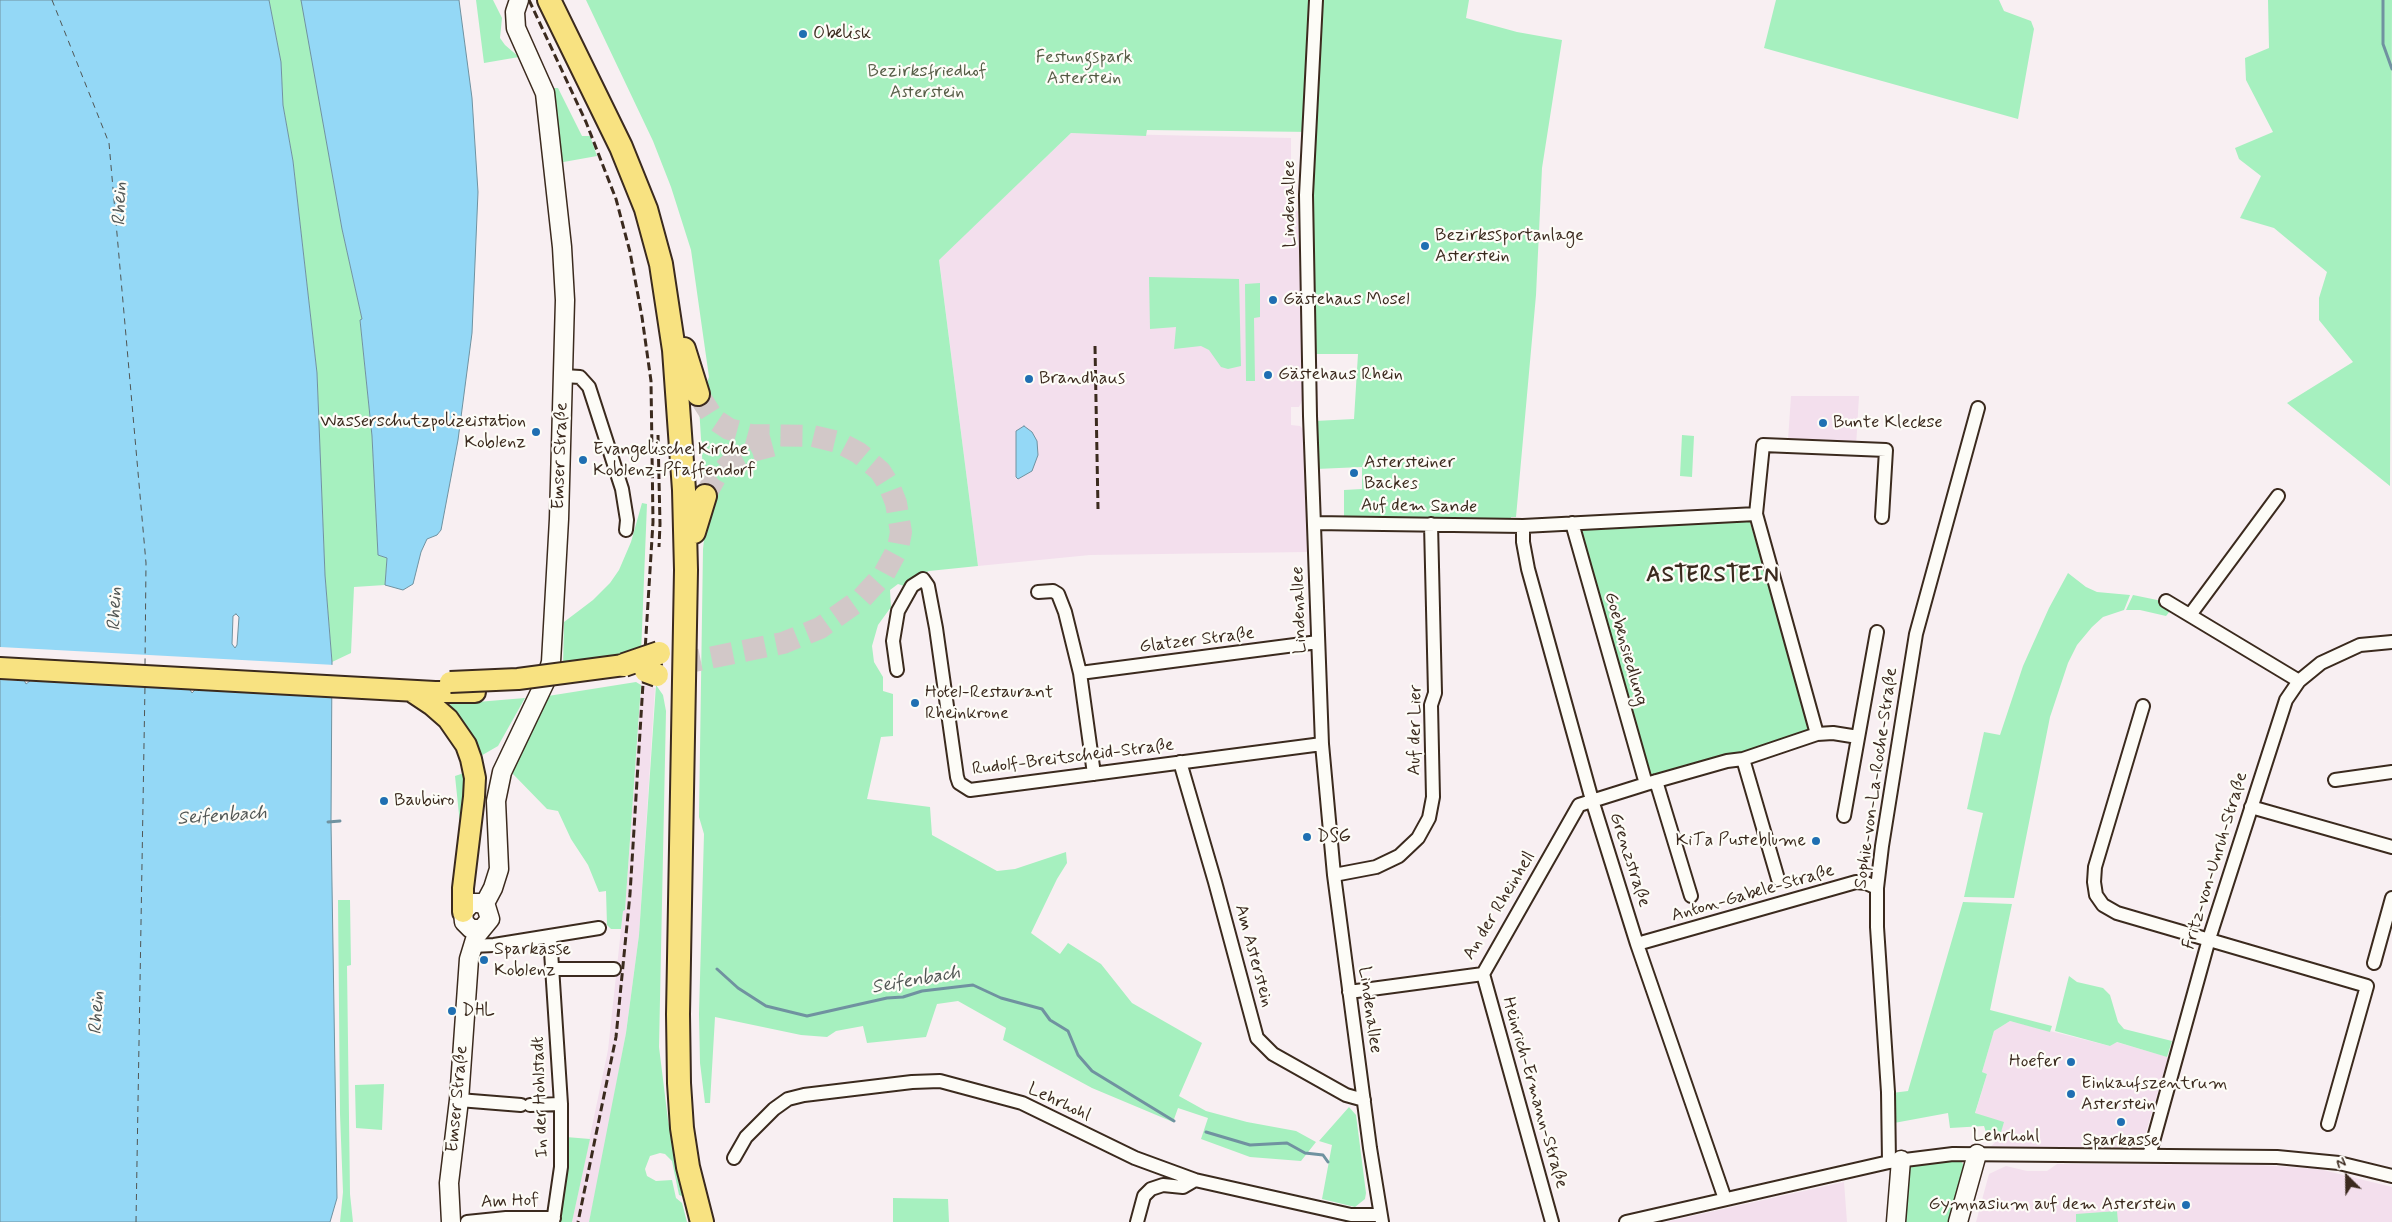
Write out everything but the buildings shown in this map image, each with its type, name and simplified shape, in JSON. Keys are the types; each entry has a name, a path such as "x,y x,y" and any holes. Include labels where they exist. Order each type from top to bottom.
{"highway":[{"path":"549,0 627,162 650,223 665,289 678,391 684,490 686,570 678,1014 680,1106 688,1167"},
{"path":"565,0 626,127 651,191 669,262 680,335 690,433 694,532 686,1055 693,1124 715,1222"},
{"path":"627,162 646,238 657,302 667,377 673,455 676,520 675,625 662,664 674,706 668,920 669,1050 674,1111 702,1222"},
{"path":"680,335 698,394"},
{"path":"694,532 705,496"},
{"path":"624,665 662,664"}],"main road":[{"path":"0,660 375,683 409,690 476,692 548,687 662,664"},
{"path":"0,668 375,683 518,679 624,665"},
{"path":"409,690 432,705 448,720 466,745 473,768 463,888 472,929"}],"street":[{"name":"Emser Straße","path":"452,1222 449,1183 459,1100 472,929 490,918 489,910 484,905 499,870 496,801 502,772 545,682 551,662 556,593 565,300 545,93 516,28 515,12 519,0"},
{"name":"Lindenallee","path":"1316,0 1306,194 1314,523 1322,744 1334,875 1381,1219"},
{"path":"564,376 580,377 589,387 622,489 627,520 626,530"},
{"name":"Sophie-von-La-Roche-Straße","path":"1895,1161 1888,1092 1877,928 1877,888 1914,643 1978,408"},
{"path":"1816,734 1756,514 1763,445 1886,450 1882,516"},
{"path":"2190,615 2278,496"},
{"path":"1522,526 1756,514"},
{"name":"Auf dem Sande","path":"1314,523 1522,526"},
{"name":"Goebensiedlung","path":"1572,523 1651,783 1691,896"},
{"name":"Auf der Lier","path":"1334,875 1376,867 1399,856 1418,838 1429,818 1433,797 1431,705 1435,693 1431,524"},
{"name":"Grenzstraße","path":"1522,526 1528,569 1592,800 1637,944 1725,1199"},
{"name":"Rudolf-Breitscheid-Straße","path":"897,670 893,641 898,612 912,586 923,579 927,583 930,597 960,784 970,790 1322,744"},
{"path":"1038,592 1053,591 1058,594 1062,601 1080,673 1094,774"},
{"path":"2166,602 2299,681"},
{"path":"1844,816 1877,632"},
{"name":"Glatzer Straße","path":"1080,673 1318,642"},
{"name":"Fritz-von-Unruh-Straße","path":"2149,1156 2209,939 2286,700 2299,681 2321,663 2344,650 2376,642 2392,642"},
{"path":"2142,706 2095,867 2094,882 2096,895 2103,905 2117,914 2367,986 2328,1124"},
{"path":"1592,800 1727,761 1743,759 1816,734 1833,733 1858,737"},
{"name":"Anton-Gabele-Straße","path":"1743,759 1778,879"},
{"name":"Am Asterstein","path":"1180,762 1257,1038 1273,1054 1346,1096 1364,1100"},
{"path":"2335,780 2392,772"},
{"name":"An der Rheinhell","path":"1349,992 1483,974 1579,805 1592,800"},
{"path":"2251,807 2392,847"},
{"name":"Anton-Gabele-Straße","path":"1637,944 1856,882 1866,883 1877,888"},
{"path":"2374,962 2392,898"},
{"path":"484,905 472,903 472,929 494,946 599,928"},
{"name":"In der Hohlstadt","path":"550,936 561,1104 562,1167 553,1220"},
{"path":"552,969 614,969"},
{"name":"Heinrich-Ermann-Straße","path":"1483,974 1552,1222"},
{"name":"Lehrhohl","path":"734,1158 746,1137 774,1109 788,1099 804,1095 934,1081 1022,1103 1135,1158 1195,1180 1351,1215 1381,1219"},
{"path":"459,1100 525,1105 561,1104"},
{"name":"Lehrhohl","path":"1626,1222 1895,1161 1953,1154 2262,1157 2318,1160 2392,1176"},
{"path":"1958,1222 1977,1154"},
{"path":"1895,1161 1896,1222"},
{"path":"1137,1222 1144,1196 1152,1189 1163,1185 1183,1187 1195,1180"},
{"name":"Am Hof","path":"467,1222 506,1218 553,1220"}],"shaded area":[{"path":"1071,133 1291,138 1291,204 1298,212 1303,399 1299,407 1291,407 1291,425 1300,426 1303,429 1308,552 1090,555 978,566 939,259"},
{"name":"Bunte Kleckse","path":"1791,396 1859,396 1856,447 1788,440"},
{"path":"641,685 655,688 639,935 626,1033 589,1222 572,1222 608,1050 623,911 625,910"},
{"path":"2010,1021 2110,1046 2116,1042 2168,1057 2144,1139 2134,1148 1989,1148 1999,1139 1975,1114 1987,1074 1982,1072 1994,1031"},
{"name":"Gymnasium auf dem Asterstein","path":"2057,1164 2258,1165 2319,1169 2392,1187 2392,1222 1976,1222 1989,1174 2006,1166 2027,1171 2047,1171"},
{"path":"1844,1182 1847,1222 1665,1222 1683,1218"}],"green space":[{"path":"269,0 301,0 302,3 342,229 362,319 360,320 372,436 378,555 387,558 385,585 354,587 351,653 332,662 325,575 317,373 293,161 283,105 281,62"},
{"path":"476,0 493,0 502,18 500,38 519,57 484,63"},
{"path":"586,0 1469,0 1466,18 1517,32 1562,40 1542,168 1536,295 1516,517 1511,517 1511,520 1344,520 1344,490 1362,489 1362,467 1316,469 1315,421 1354,419 1358,354 1315,354 1310,213 1313,132 1147,130 1146,136 1071,133 939,260 978,566 929,571 915,577 907,587 898,584 890,590 891,607 878,625 872,646 874,662 883,677 883,691 893,694 893,736 881,737 867,799 930,807 932,835 997,871 1015,869 1066,852 1067,863 1057,879 1031,933 1060,954 1068,943 1101,964 1132,1003 1202,1043 1179,1096 1206,1111 1247,1122 1296,1131 1316,1142 1301,1161 1250,1157 1201,1139 1208,1118 1178,1108 1173,1122 1092,1088 1003,1040 1006,1028 958,1001 937,1004 926,1037 867,1043 863,1026 836,1031 827,1037 801,1035 715,1017 710,1103 705,1103 700,1063 699,1014 704,834 699,817 703,549 706,521 699,406 709,377 691,250 671,187 653,141"},
{"path":"1776,0 1999,0 2004,11 2031,21 2034,29 2018,119 1764,48"},
{"path":"2268,0 2392,0 2390,486 2287,403 2353,362 2319,320 2319,298 2327,272 2274,228 2240,218 2261,176 2239,159 2235,148 2273,132 2246,80 2245,58 2269,48"},
{"path":"552,88 558,88 582,136 590,136 597,156 558,163"},
{"path":"1149,277 1239,279 1241,366 1228,369 1221,367 1209,350 1201,346 1174,349 1176,327 1150,329"},
{"path":"1260,283 1260,317 1254,318 1255,381 1246,381 1245,284"},
{"path":"1682,435 1694,436 1692,477 1680,476"},
{"path":"642,503 647,504 641,654 563,667 564,622 593,600 610,583 619,570 631,542"},
{"path":"1749,519 1812,733 1650,778 1574,527"},
{"path":"2068,573 2086,587 2097,592 2130,595 2124,610 2103,617 2092,627 2077,645 2068,663 2050,717 2014,898 1964,897 1983,813 1967,809 1984,732 2000,735 2023,666 2049,608"},
{"path":"2133,595 2162,601 2160,604 2170,611 2166,616 2140,610 2126,610"},
{"path":"636,682 641,685 625,910 623,911 621,929 611,929 607,925 606,891 599,892 588,865 571,839 558,811 547,809 512,773 512,757 548,696"},
{"path":"656,685 663,695 666,711 659,1047 668,1120 685,1197 679,1195 672,1161 665,1154 660,1153 650,1156 645,1169 647,1176 656,1181 672,1180 676,1198 682,1203 687,1222 589,1222 626,1033 639,935"},
{"path":"525,698 498,746 479,757 441,705"},
{"path":"464,773 466,780 462,826 460,824 455,776"},
{"path":"338,900 350,900 351,965 347,966 350,1194 353,1222 340,1222 343,1192 340,1114"},
{"path":"1963,902 2012,904 1990,1010 2052,1026 2050,1032 2010,1021 1994,1031 1982,1072 1987,1074 1975,1113 2004,1122 1999,1139 1988,1138 1984,1126 1950,1128 1948,1113 1894,1123 1892,1093 1908,1091"},
{"path":"2069,976 2077,982 2103,988 2110,995 2118,1022 2124,1029 2172,1041 2167,1057 2117,1042 2110,1046 2055,1031"},
{"path":"384,1084 382,1130 356,1128 355,1085"},
{"path":"1349,1107 1356,1115 1366,1193 1365,1199 1355,1207 1322,1199 1332,1145 1319,1141"},
{"path":"566,1137 590,1139 572,1222 558,1222"},
{"path":"1960,1160 1966,1168 1953,1222 1901,1222 1909,1169 1912,1166"},
{"path":"893,1198 948,1199 949,1222 893,1222"},
{"path":"2117,1211 2118,1222 2076,1222 2076,1214"}],"water":[{"name":"Rhein","path":"0,0 269,0 281,62 283,105 293,161 317,373 325,575 332,662 331,822 337,1198 330,1222 0,1222","holes":["236,614 239,617 237,645 235,648 232,644 233,616","27,650 32,653 30,681 26,684 24,680","196,660 195,690 192,693 190,690 191,661"]},
{"path":"301,0 459,0 472,98 478,192 472,333 458,440 441,530 437,535 427,539 421,552 413,584 403,590 385,585 387,558 378,555 372,436 360,320 362,319 342,229"},
{"path":"1024,426 1032,432 1037,441 1038,455 1032,471 1018,479 1016,477 1016,431"}],"pier":[{"path":"0,647 335,665 334,696 193,689 194,661 192,689 28,681 29,652 27,681 0,680"}],"waterway":[{"path":"2383,0 2383,44 2392,69"},
{"name":"Seifenbach","path":"328,822 340,821"},
{"name":"Seifenbach","path":"717,969 738,988 766,1006 807,1016 887,998 903,997 922,991 973,985 1001,998 1042,1009 1050,1020 1068,1031 1078,1055 1092,1071 1174,1121"},
{"name":"Seifenbach","path":"1206,1132 1250,1145 1287,1143 1305,1153 1323,1155 1328,1162"}],"ferry route":[{"path":"52,0 109,143 146,563 145,666"},
{"path":"136,1222 145,685"}],"tunnel":[{"path":"679,664 783,643 820,628 861,599 884,574 898,548 901,532 896,503 889,485 880,471 859,453 838,442 813,436 751,435 729,429 714,419 698,394"},
{"path":"705,496 715,478 732,462 752,451 782,443"}],"railway":[{"path":"529,0 586,122 616,199 630,252 651,381 653,522 630,894 616,1037 578,1222"},
{"path":"1095,346 1098,509"},
{"path":"658,435 659,547"}],"place":[{"name":"Obelisk","path":"803,34"},
{"name":"Bezirkssportanlage Asterstein","path":"1425,246"},
{"name":"Gästehaus Mosel","path":"1273,300"},
{"name":"Gästehaus Rhein","path":"1268,375"},
{"name":"Brandhaus","path":"1029,379"},
{"name":"Bunte Kleckse","path":"1823,423"},
{"name":"Wasserschutzpolizeistation Koblenz","path":"536,432"},
{"name":"Evangelische Kirche Koblenz-Pfaffendorf","path":"583,460"},
{"name":"Astersteiner Backes","path":"1354,473"},
{"name":"Hotel-Restaurant Rheinkrone","path":"915,703"},
{"name":"Baubüro","path":"384,801"},
{"name":"DSG","path":"1307,837"},
{"name":"KiTa Pusteblume","path":"1816,841"},
{"name":"Sparkasse Koblenz","path":"484,960"},
{"name":"DHL","path":"452,1011"},
{"name":"Hoefer","path":"2071,1062"},
{"name":"Einkaufszentrum Asterstein","path":"2071,1094"},
{"name":"Sparkasse","path":"2121,1122"},
{"name":"Gymnasium auf dem Asterstein","path":"2186,1205"}],"district":[{"name":"ASTERSTEIN","path":"1713,576"}],"park label":[{"name":"Festungspark Asterstein","path":"1084,68"},
{"name":"Bezirksfriedhof Asterstein","path":"927,82"}]}
